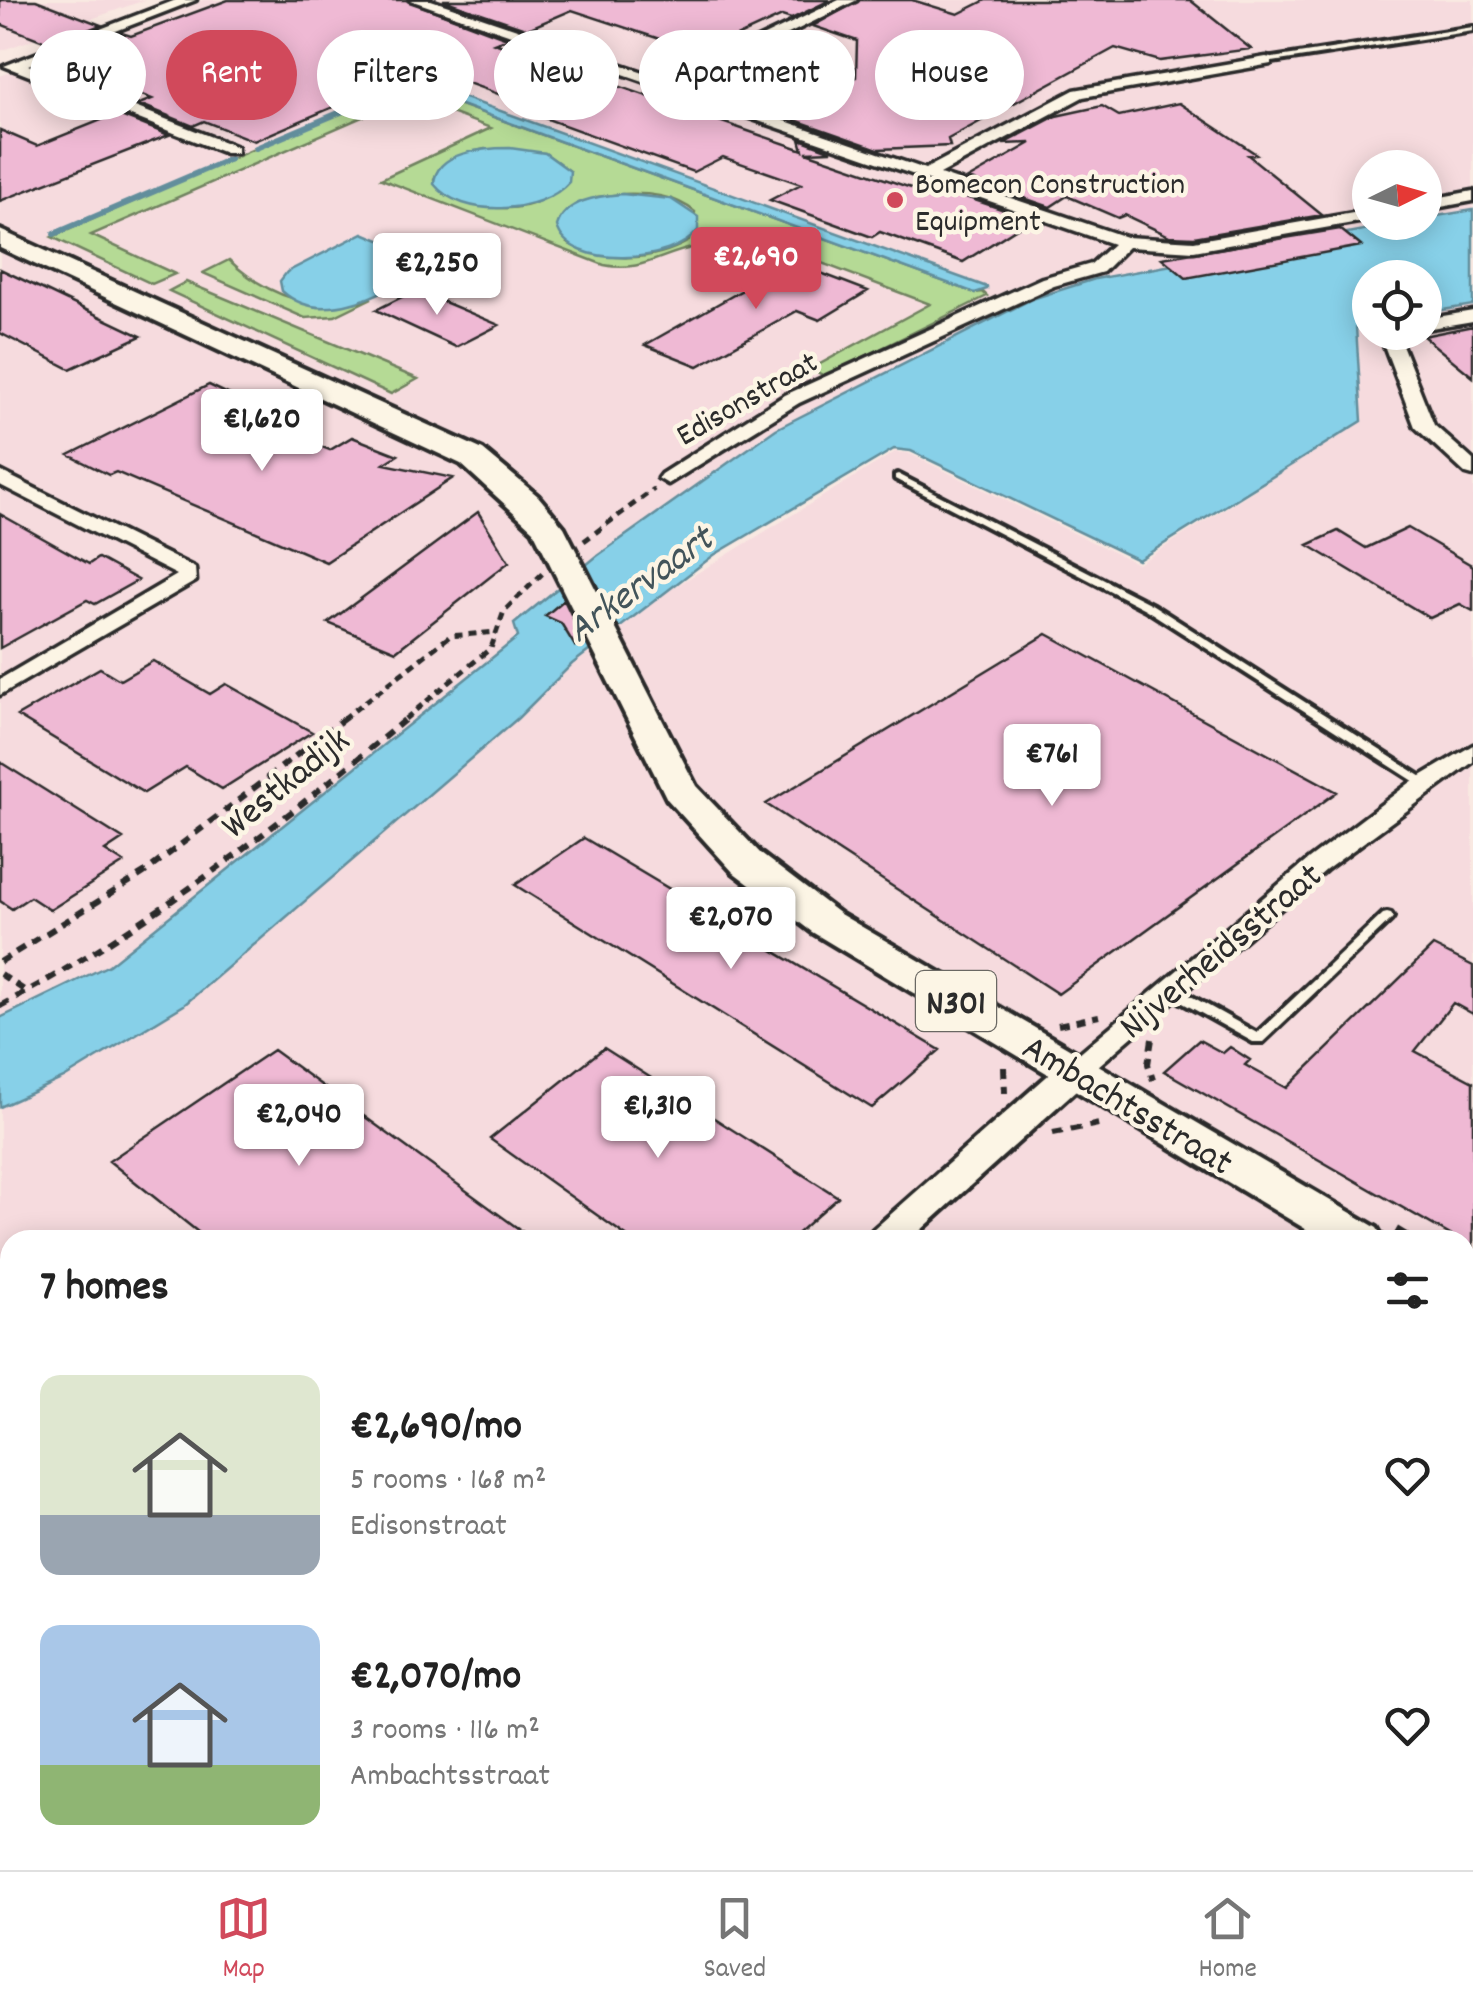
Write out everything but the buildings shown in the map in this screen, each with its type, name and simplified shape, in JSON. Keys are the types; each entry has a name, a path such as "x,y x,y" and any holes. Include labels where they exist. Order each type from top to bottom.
{"main road":[{"name":"Ambachtsstraat","path":"0,238 472,457 527,503 548,527 680,791 747,863 826,922 1344,1230"}],"street":[{"path":"8,68 189,0"},
{"path":"417,0 639,77"},
{"path":"789,30 850,0"},
{"path":"927,174 1079,93 1266,61"},
{"path":"8,68 232,150"},
{"path":"766,120 1124,242 1194,246 1352,218"},
{"path":"1442,202 1473,196"},
{"name":"Edisonstraat","path":"668,478 792,399 1032,290 1097,268 1124,242"},
{"path":"1442,321 1473,316"},
{"path":"1395,350 1425,428 1473,470"},
{"path":"0,477 188,572 186,581 0,688"},
{"name":"Nijverheidsstraat","path":"897,1230 1168,990 1424,782 1473,752"}],"lane":[{"path":"1266,61 1473,29"},
{"path":"898,477 1150,607 1424,782"},
{"path":"1168,990 1258,1039 1387,917"}],"path":[{"path":"568,565 668,478"},
{"name":"Westkadijk","path":"0,1006 179,902 491,648 504,611 533,578 568,565"},
{"path":"0,962 81,915 158,863 450,636 496,632"},
{"path":"0,974 28,992"},
{"path":"1148,1064 1150,1076"},
{"path":"1006,1069 1008,1080"},
{"path":"1080,1125 1093,1124"}],"shaded area":[{"path":"0,0 145,0 60,30 30,30 30,40 0,51"},
{"name":"Arkervaart","path":"203,0 1473,0 1473,230 1442,236 1442,150 1352,150 1352,240 1420,240 1040,311 624,618 895,452 908,453 1138,564 1362,421 1357,350 1442,350 1442,310 1473,305 1473,1230 0,1230 0,1090 527,702 597,642 535,643 137,961 0,1020 0,76 30,65 30,120 146,120 146,30 123,30"}],"green space":[{"path":"474,110 987,296 825,376 811,369 930,304 814,260 797,269 722,247 696,247 629,266 604,265 381,179 491,128 470,120 474,120","holes":["485,149 545,153 570,171 545,197 531,205 506,208 466,203 444,194 434,179 448,161","642,194 679,202 695,212 689,241 660,253 628,257 597,254 567,243 597,197"]},
{"path":"320,120 355,120 91,235 175,274 152,284 52,237"},
{"path":"229,260 260,284 296,299 333,304 372,298 335,316 305,318 203,273"},
{"path":"186,282 418,379 391,394 169,291"}],"water":[{"path":"216,8 277,30 256,30 204,11"},
{"path":"297,37 317,45 317,52 297,45"},
{"path":"474,101 494,109 494,117 474,110"},
{"path":"502,120 526,120 987,287 975,293"},
{"path":"510,148 545,153 570,171 569,182 540,201 502,208 463,203 434,184 443,164 452,158"},
{"path":"622,194 671,199 698,217 698,230 668,250 623,257 601,256 566,240 557,226 567,210 593,198"},
{"path":"1473,210 1473,305 1442,310 1442,260 1352,260 1352,350 1357,350 1362,421 1138,560 911,451 894,449 714,555 572,664 518,718 184,1005 64,1078 0,1107 0,1018 109,965 518,637 514,624 597,556 776,429 1032,299 1095,279 1352,232 1352,240 1442,240 1442,215"},
{"path":"363,233 434,263 380,293 339,306 300,303 282,291 280,281 287,272"}],"waterway":[{"path":"256,148 322,120"},
{"path":"54,234 230,159"}],"place":[{"name":"Bomecon Construction Equipment","path":"895,200"}]}
